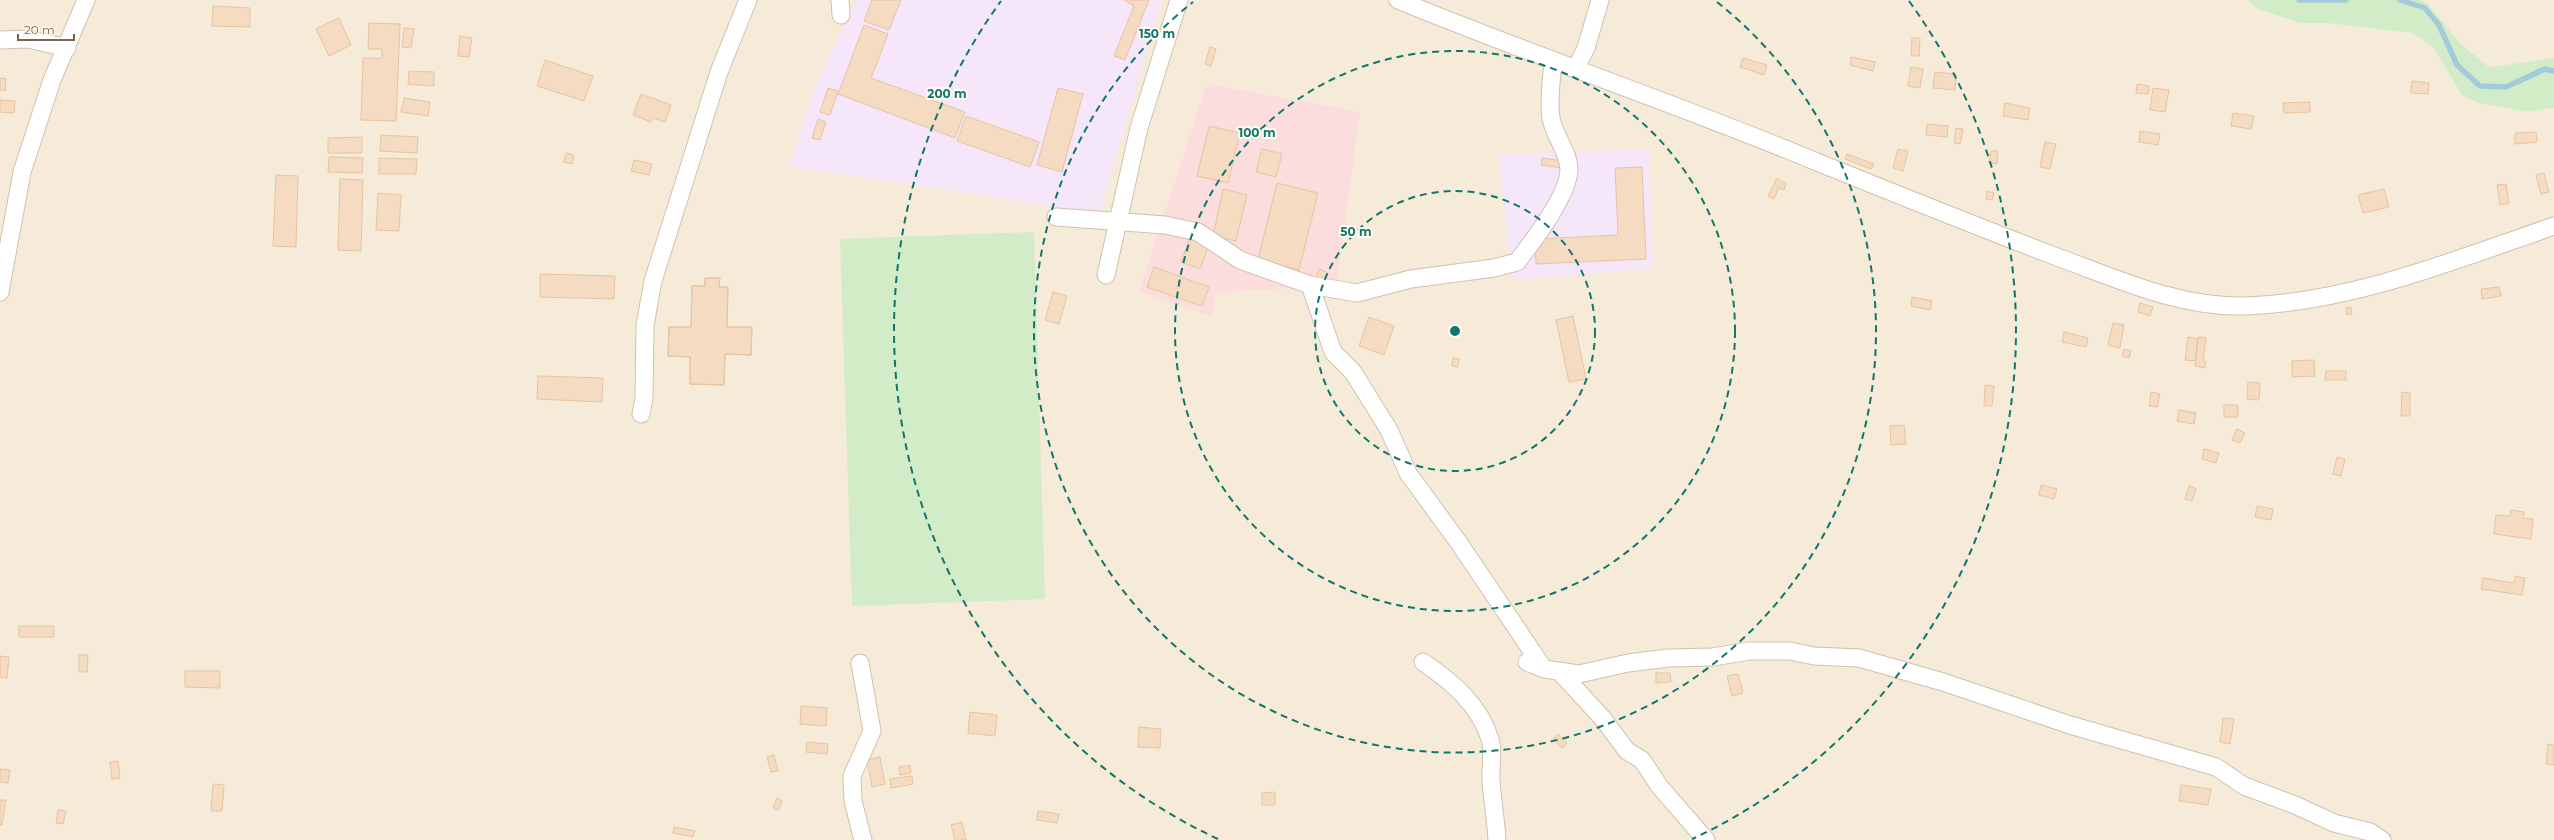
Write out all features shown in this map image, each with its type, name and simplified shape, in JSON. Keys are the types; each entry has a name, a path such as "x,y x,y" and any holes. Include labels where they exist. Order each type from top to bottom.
{"street":[{"path":"0,292 22,172 52,80 67,48 86,0"},
{"path":"641,414 644,399 645,325 653,281 720,72 748,0"},
{"path":"1106,275 1139,128 1179,0"},
{"path":"1398,0 1481,35 1576,68 2010,239 2135,286 2183,301 2246,306 2305,300 2347,292 2554,226"},
{"path":"1576,68 1586,48 1600,0"},
{"path":"0,40 28,39 67,48"},
{"path":"1056,217 1165,225 1198,232 1240,260 1310,285 1356,293 1411,279 1494,268 1517,262 1564,193 1569,170 1567,157 1557,139 1551,118 1553,60"},
{"path":"1310,285 1333,352 1353,372 1390,430 1408,473 1552,670 1604,720 1628,751 1642,760 1660,787 1706,840"},
{"path":"1527,662 1552,670 1578,674 1628,663 1668,658 1713,657 1749,651 1790,652 1814,656 1860,658 1943,682 2070,725 2216,767 2244,786 2295,805 2334,823 2370,832 2382,840"},
{"path":"1423,662 1447,678 1462,692 1476,710 1491,740 1491,780 1497,840"},
{"path":"860,663 872,731 852,776 853,801 863,840"}],"shaded area":[{"path":"0,0 2247,0 2258,9 2300,23 2326,23 2412,33 2433,47 2462,95 2478,103 2527,112 2554,108 2554,840 0,840"},
{"path":"856,0 1162,0 1099,213 789,166 816,84"},
{"path":"2421,0 2554,0 2554,58 2489,67 2462,45 2427,3"},
{"path":"1207,84 1360,112 1336,286 1217,292 1211,316 1139,291"},
{"path":"1649,149 1653,268 1512,280 1498,155"}],"green space":[{"path":"2247,0 2421,0 2427,3 2462,45 2489,67 2554,58 2554,108 2527,112 2478,103 2462,95 2433,47 2412,33 2326,23 2300,23 2258,9"},
{"path":"1034,232 1045,599 852,606 840,239"}],"building":[{"path":"872,0 901,0 889,30 864,21"},
{"path":"1124,0 1149,0 1125,60 1114,56 1134,6"},
{"path":"213,6 250,8 250,27 212,26"},
{"path":"339,18 351,45 329,56 316,29"},
{"path":"369,23 400,24 396,121 361,120 363,58 382,58 382,49 368,49"},
{"path":"864,25 888,34 871,78 965,112 955,138 838,94"},
{"path":"404,28 414,29 411,48 402,47"},
{"path":"460,36 472,38 469,57 458,56"},
{"path":"1912,38 1920,38 1919,56 1911,56"},
{"path":"1210,47 1216,49 1211,66 1205,64"},
{"path":"1851,57 1875,62 1873,71 1850,65"},
{"path":"1743,58 1767,65 1764,75 1740,67"},
{"path":"545,60 593,76 584,101 537,86"},
{"path":"1911,67 1923,69 1920,88 1908,86"},
{"path":"409,71 434,72 434,86 408,84"},
{"path":"1935,72 1956,74 1955,90 1933,88"},
{"path":"0,78 6,79 5,91 0,90"},
{"path":"2412,81 2429,83 2428,94 2411,93"},
{"path":"2137,84 2149,86 2148,94 2136,93"},
{"path":"828,88 838,91 830,115 820,112"},
{"path":"1058,88 1083,94 1062,172 1037,165"},
{"path":"2153,88 2169,90 2165,112 2150,110"},
{"path":"641,94 671,105 665,122 653,118 651,122 633,115"},
{"path":"404,98 430,102 428,116 401,112"},
{"path":"0,100 15,101 14,113 0,112"},
{"path":"2310,102 2310,112 2284,113 2283,103"},
{"path":"2005,103 2030,108 2028,120 2003,116"},
{"path":"2233,113 2254,116 2251,129 2231,126"},
{"path":"966,116 1039,142 1030,167 957,141"},
{"path":"818,119 826,122 820,140 812,138"},
{"path":"1927,124 1948,126 1947,137 1926,135"},
{"path":"1209,126 1240,133 1228,183 1197,176"},
{"path":"1956,128 1963,129 1960,144 1954,143"},
{"path":"2140,131 2160,134 2158,145 2139,142"},
{"path":"2536,132 2537,142 2515,144 2515,133"},
{"path":"381,135 418,137 417,153 380,151"},
{"path":"362,137 362,153 328,153 328,138"},
{"path":"2045,142 2056,144 2050,169 2040,167"},
{"path":"1262,149 1282,154 1276,177 1256,172"},
{"path":"1898,149 1908,151 1903,171 1893,168"},
{"path":"1991,151 1998,151 1997,164 1989,163"},
{"path":"566,153 574,155 572,164 564,162"},
{"path":"1847,154 1874,164 1871,169 1845,159"},
{"path":"329,157 363,158 362,173 328,172"},
{"path":"379,158 417,159 416,174 379,174"},
{"path":"1542,158 1564,161 1563,168 1541,165"},
{"path":"634,160 652,164 649,175 631,171"},
{"path":"1642,167 1646,259 1536,264 1535,239 1618,235 1615,168"},
{"path":"2544,173 2549,192 2541,194 2536,175"},
{"path":"276,175 298,176 296,247 273,246"},
{"path":"1777,178 1786,184 1784,190 1779,188 1774,199 1768,196"},
{"path":"340,179 363,180 361,251 338,250"},
{"path":"1277,183 1318,193 1299,270 1258,259"},
{"path":"2506,184 2509,203 2500,205 2497,185"},
{"path":"1223,189 1247,195 1236,241 1213,236"},
{"path":"2384,189 2389,207 2363,213 2358,195"},
{"path":"1987,191 1994,193 1992,200 1986,199"},
{"path":"378,193 401,195 399,231 376,230"},
{"path":"1190,238 1209,245 1200,269 1181,262"},
{"path":"1154,267 1209,287 1202,306 1147,287"},
{"path":"1319,269 1328,273 1323,285 1314,281"},
{"path":"540,274 615,276 614,299 540,297"},
{"path":"705,278 720,278 719,287 728,287 727,327 752,327 751,355 725,354 724,385 690,384 690,357 668,356 669,327 691,327 692,286 705,286"},
{"path":"705,278 720,278 719,287 728,287 727,327 752,327 751,355 725,354 724,385 690,384 690,357 668,356 669,327 691,327 692,286 705,286"},
{"path":"2499,287 2501,296 2482,299 2481,289"},
{"path":"1053,292 1067,296 1059,324 1045,320"},
{"path":"1912,297 1932,301 1930,310 1911,306"},
{"path":"2140,303 2153,307 2150,316 2138,312"},
{"path":"2351,307 2352,314 2347,315 2346,308"},
{"path":"1573,316 1586,379 1569,382 1556,320"},
{"path":"1369,317 1394,326 1384,355 1359,346"},
{"path":"2113,323 2124,325 2120,348 2108,345"},
{"path":"2064,332 2088,338 2086,347 2062,342"},
{"path":"2188,337 2198,339 2195,361 2185,360"},
{"path":"2198,337 2206,338 2203,361 2206,362 2205,368 2195,366"},
{"path":"2124,349 2131,351 2129,358 2122,356"},
{"path":"1453,358 1459,359 1458,367 1452,366"},
{"path":"2314,360 2315,376 2292,377 2292,361"},
{"path":"2326,371 2346,371 2346,380 2325,380"},
{"path":"538,376 603,378 602,402 537,399"},
{"path":"2248,382 2260,383 2259,400 2247,399"},
{"path":"1985,385 1994,386 1992,406 1984,406"},
{"path":"2151,392 2160,394 2157,407 2149,406"},
{"path":"2402,392 2410,393 2410,416 2401,416"},
{"path":"2224,405 2238,405 2238,417 2224,417"},
{"path":"2179,410 2196,413 2194,424 2177,421"},
{"path":"1904,425 1906,444 1891,445 1890,426"},
{"path":"2237,429 2245,433 2240,443 2232,440"},
{"path":"2204,449 2219,453 2216,463 2202,459"},
{"path":"2337,457 2345,459 2341,476 2333,474"},
{"path":"2041,485 2057,489 2054,499 2039,495"},
{"path":"2189,486 2196,489 2192,501 2185,499"},
{"path":"2257,506 2273,509 2271,520 2255,517"},
{"path":"2511,510 2524,512 2523,518 2533,519 2531,539 2494,534 2496,515 2510,516"},
{"path":"2515,576 2525,578 2522,595 2481,589 2483,578 2514,583"},
{"path":"19,626 54,626 54,637 19,637"},
{"path":"79,655 88,655 87,672 79,672"},
{"path":"0,656 9,657 7,678 0,677"},
{"path":"185,671 220,671 220,688 185,687"},
{"path":"1656,673 1670,673 1671,682 1656,683"},
{"path":"1738,674 1743,693 1732,696 1727,676"},
{"path":"801,706 827,708 826,726 800,724"},
{"path":"970,712 997,715 995,736 968,733"},
{"path":"2223,718 2234,719 2230,744 2220,742"},
{"path":"1139,727 1161,729 1160,748 1138,747"},
{"path":"1558,734 1567,743 1562,748 1553,739"},
{"path":"807,742 828,744 827,754 806,752"},
{"path":"2548,744 2554,745 2554,765 2546,764"},
{"path":"774,755 778,771 771,772 767,757"},
{"path":"880,757 885,784 872,787 867,760"},
{"path":"118,761 120,778 112,779 110,762"},
{"path":"910,765 911,773 900,775 899,767"},
{"path":"0,769 10,770 8,783 0,782"},
{"path":"912,776 913,784 891,788 890,779"},
{"path":"213,784 224,785 222,811 211,811"},
{"path":"2181,785 2211,789 2208,805 2179,801"},
{"path":"1275,792 1275,805 1262,805 1262,793"},
{"path":"777,798 782,801 778,810 773,807"},
{"path":"0,800 6,800 2,825 0,825"},
{"path":"58,810 66,811 63,824 56,823"},
{"path":"1038,811 1059,814 1057,823 1037,820"},
{"path":"962,822 966,840 955,840 951,825"},
{"path":"674,827 695,831 693,837 673,833"}],"waterway":[{"path":"2299,0 2346,0"},
{"path":"2400,0 2425,8 2439,25 2457,65 2480,86 2506,87 2545,69 2554,71"}]}
